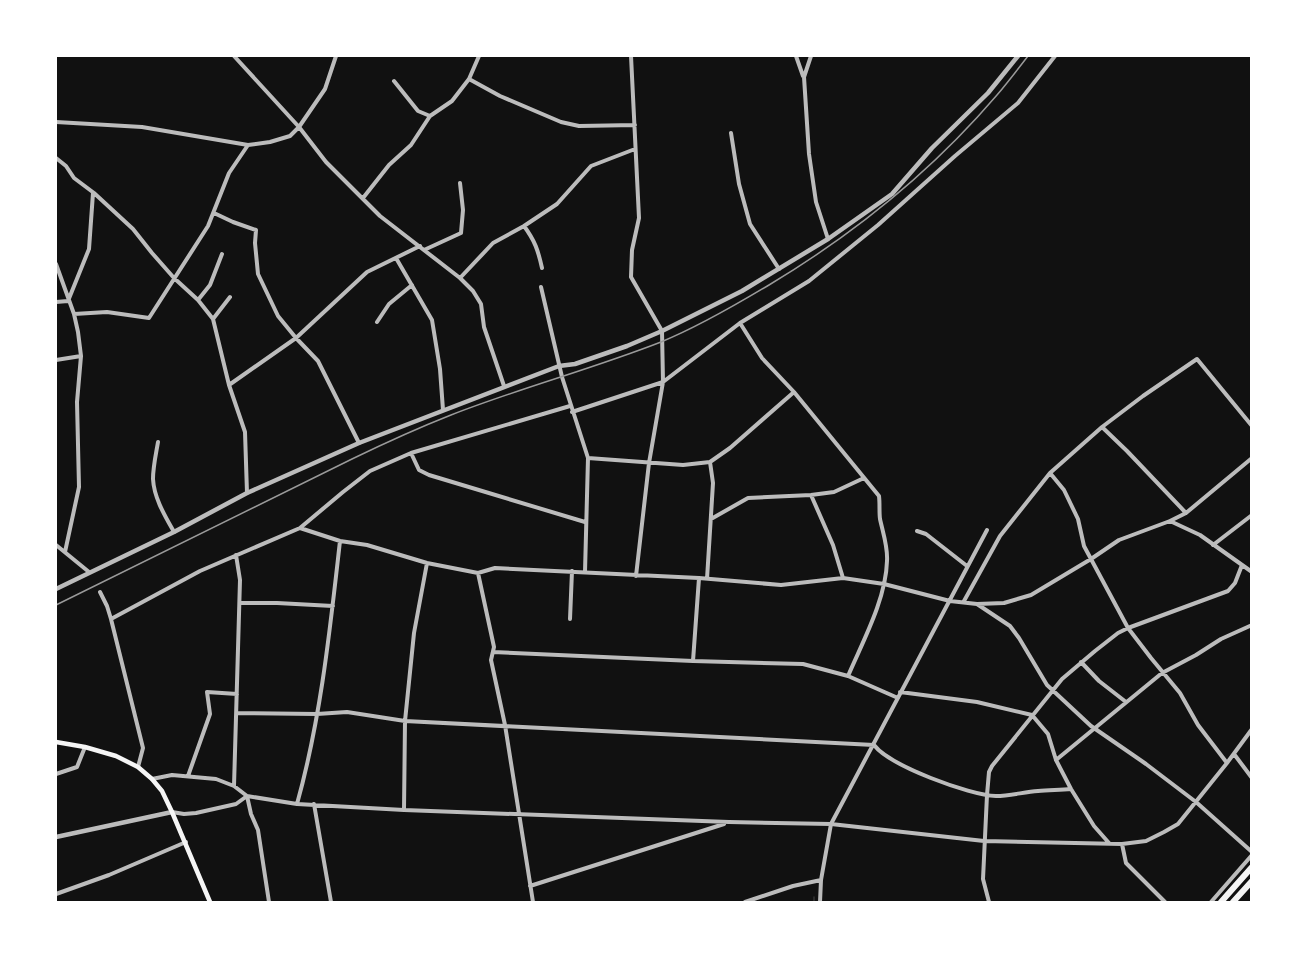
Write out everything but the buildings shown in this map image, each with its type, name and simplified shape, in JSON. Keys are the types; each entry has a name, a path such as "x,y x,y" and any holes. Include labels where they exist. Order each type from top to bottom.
{"highway":[{"path":"1221,903 1251,867"},
{"path":"1233,903 1251,881"}],"main road":[{"path":"56,742 116,756 138,767 152,779 162,791 172,812 210,903"}],"street":[{"path":"234,56 299,127 326,162 380,216 460,278 473,291 481,304 484,327 504,386"},
{"path":"56,122 142,127 248,145 270,142 290,136 299,127 325,89 336,56"},
{"path":"363,198 388,165 411,146 430,116 452,101 469,79 479,56"},
{"path":"631,56 639,218 632,250 631,277 662,331 663,382 636,576"},
{"path":"796,56 804,77 809,154 816,202 828,239"},
{"path":"804,77 811,56"},
{"path":"56,589 174,532 247,493 359,443 559,366 575,364 627,346 742,291 828,239 892,194 932,148 988,93 1016,56"},
{"path":"572,412 663,382 740,323 809,281 878,225 954,156 1018,103 1055,56"},
{"path":"469,79 500,96 561,122 579,126 634,125"},
{"path":"394,81 418,111 430,116"},
{"path":"731,133 739,184 750,224 779,269"},
{"path":"74,314 107,312 147,318 151,316 208,226 229,173 248,145"},
{"path":"460,278 493,243 557,204 591,166 635,148"},
{"path":"56,158 66,166 74,178 133,229 174,278 198,300 213,319 229,385 244,432 247,493"},
{"path":"229,385 296,338 367,272 396,258 462,233 463,210 460,183"},
{"path":"69,301 89,249 93,193"},
{"path":"214,213 256,230 258,274 278,316 318,361 359,443"},
{"path":"524,226 534,240 542,268"},
{"path":"198,300 210,285 222,254"},
{"path":"396,258 432,320 443,410"},
{"path":"56,264 74,314 81,356 77,402 79,487 65,552"},
{"path":"377,322 389,304 412,285"},
{"path":"541,287 559,366 588,458 585,572"},
{"path":"213,319 230,297"},
{"path":"56,302 69,301"},
{"path":"740,323 762,358 794,392 879,496 880,517 887,550 884,584 876,610 848,676"},
{"path":"56,360 81,356"},
{"path":"964,601 999,536 1050,473 1102,427 1197,358 1251,426"},
{"path":"588,458 650,464 683,465 710,462 730,448 794,392"},
{"path":"111,618 200,571 300,528 370,471 411,453 570,406"},
{"path":"1102,427 1186,513"},
{"path":"158,442 154,488 159,504 174,532"},
{"path":"411,453 419,470 429,475 585,522"},
{"path":"300,528 340,541 367,545 428,563 478,573 495,568 572,571 781,585 843,578 884,584 950,601 977,604 1004,603 1031,595 1119,540 1186,513 1251,458"},
{"path":"707,579 713,483 710,462"},
{"path":"1050,473 1064,490 1078,519 1084,546 1128,628 1180,693 1198,725 1227,763"},
{"path":"711,519 748,498 834,492 864,478"},
{"path":"811,495 833,545 843,578"},
{"path":"1213,544 1251,515"},
{"path":"1170,521 1200,535 1251,572"},
{"path":"820,903 820,880 831,824 987,530"},
{"path":"917,531 926,534 968,567"},
{"path":"297,804 308,766 317,714 340,541"},
{"path":"56,545 88,572"},
{"path":"234,786 240,603 240,580 236,555"},
{"path":"404,810 405,722 414,633 428,563"},
{"path":"989,903 983,879 987,795 989,772 992,766 1052,690 1081,662 1118,633 1128,628 1228,591 1235,583 1242,565"},
{"path":"570,619 572,571"},
{"path":"478,573 494,647 491,660 505,725 533,903"},
{"path":"693,661 699,578"},
{"path":"100,592 111,618 143,748 138,767"},
{"path":"240,603 333,606"},
{"path":"977,604 1010,626 1047,686 1093,728 1196,802 1251,854 1211,903"},
{"path":"1056,760 1162,673 1221,639 1251,625"},
{"path":"493,652 803,664 848,676 897,698"},
{"path":"1081,662 1099,681 1126,702"},
{"path":"188,776 210,714 207,692 237,694"},
{"path":"900,692 977,702 1032,715 1047,734 1056,760 1071,789 1094,826 1109,844"},
{"path":"237,713 348,712 405,722 874,744"},
{"path":"152,779 172,775 216,779 234,786 247,796 297,804 404,810 831,824 984,841 1122,844 1146,841 1178,824 1251,729"},
{"path":"874,744 878,751 915,772 968,791 999,796 1071,789"},
{"path":"56,774 77,767 85,747"},
{"path":"1233,754 1251,778"},
{"path":"56,837 172,812 196,813 236,804 247,796"},
{"path":"247,796 258,830 269,903"},
{"path":"314,804 331,903"},
{"path":"530,886 729,822"},
{"path":"56,894 109,876 186,842"},
{"path":"1122,844 1126,863 1165,903"},
{"path":"744,903 793,886 820,880"}],"waterway":[{"path":"814,897 814,902"}],"railway":[{"path":"56,605 414,430 477,405 661,342 729,308 801,265 861,223 919,175 972,123 1028,56"}]}
